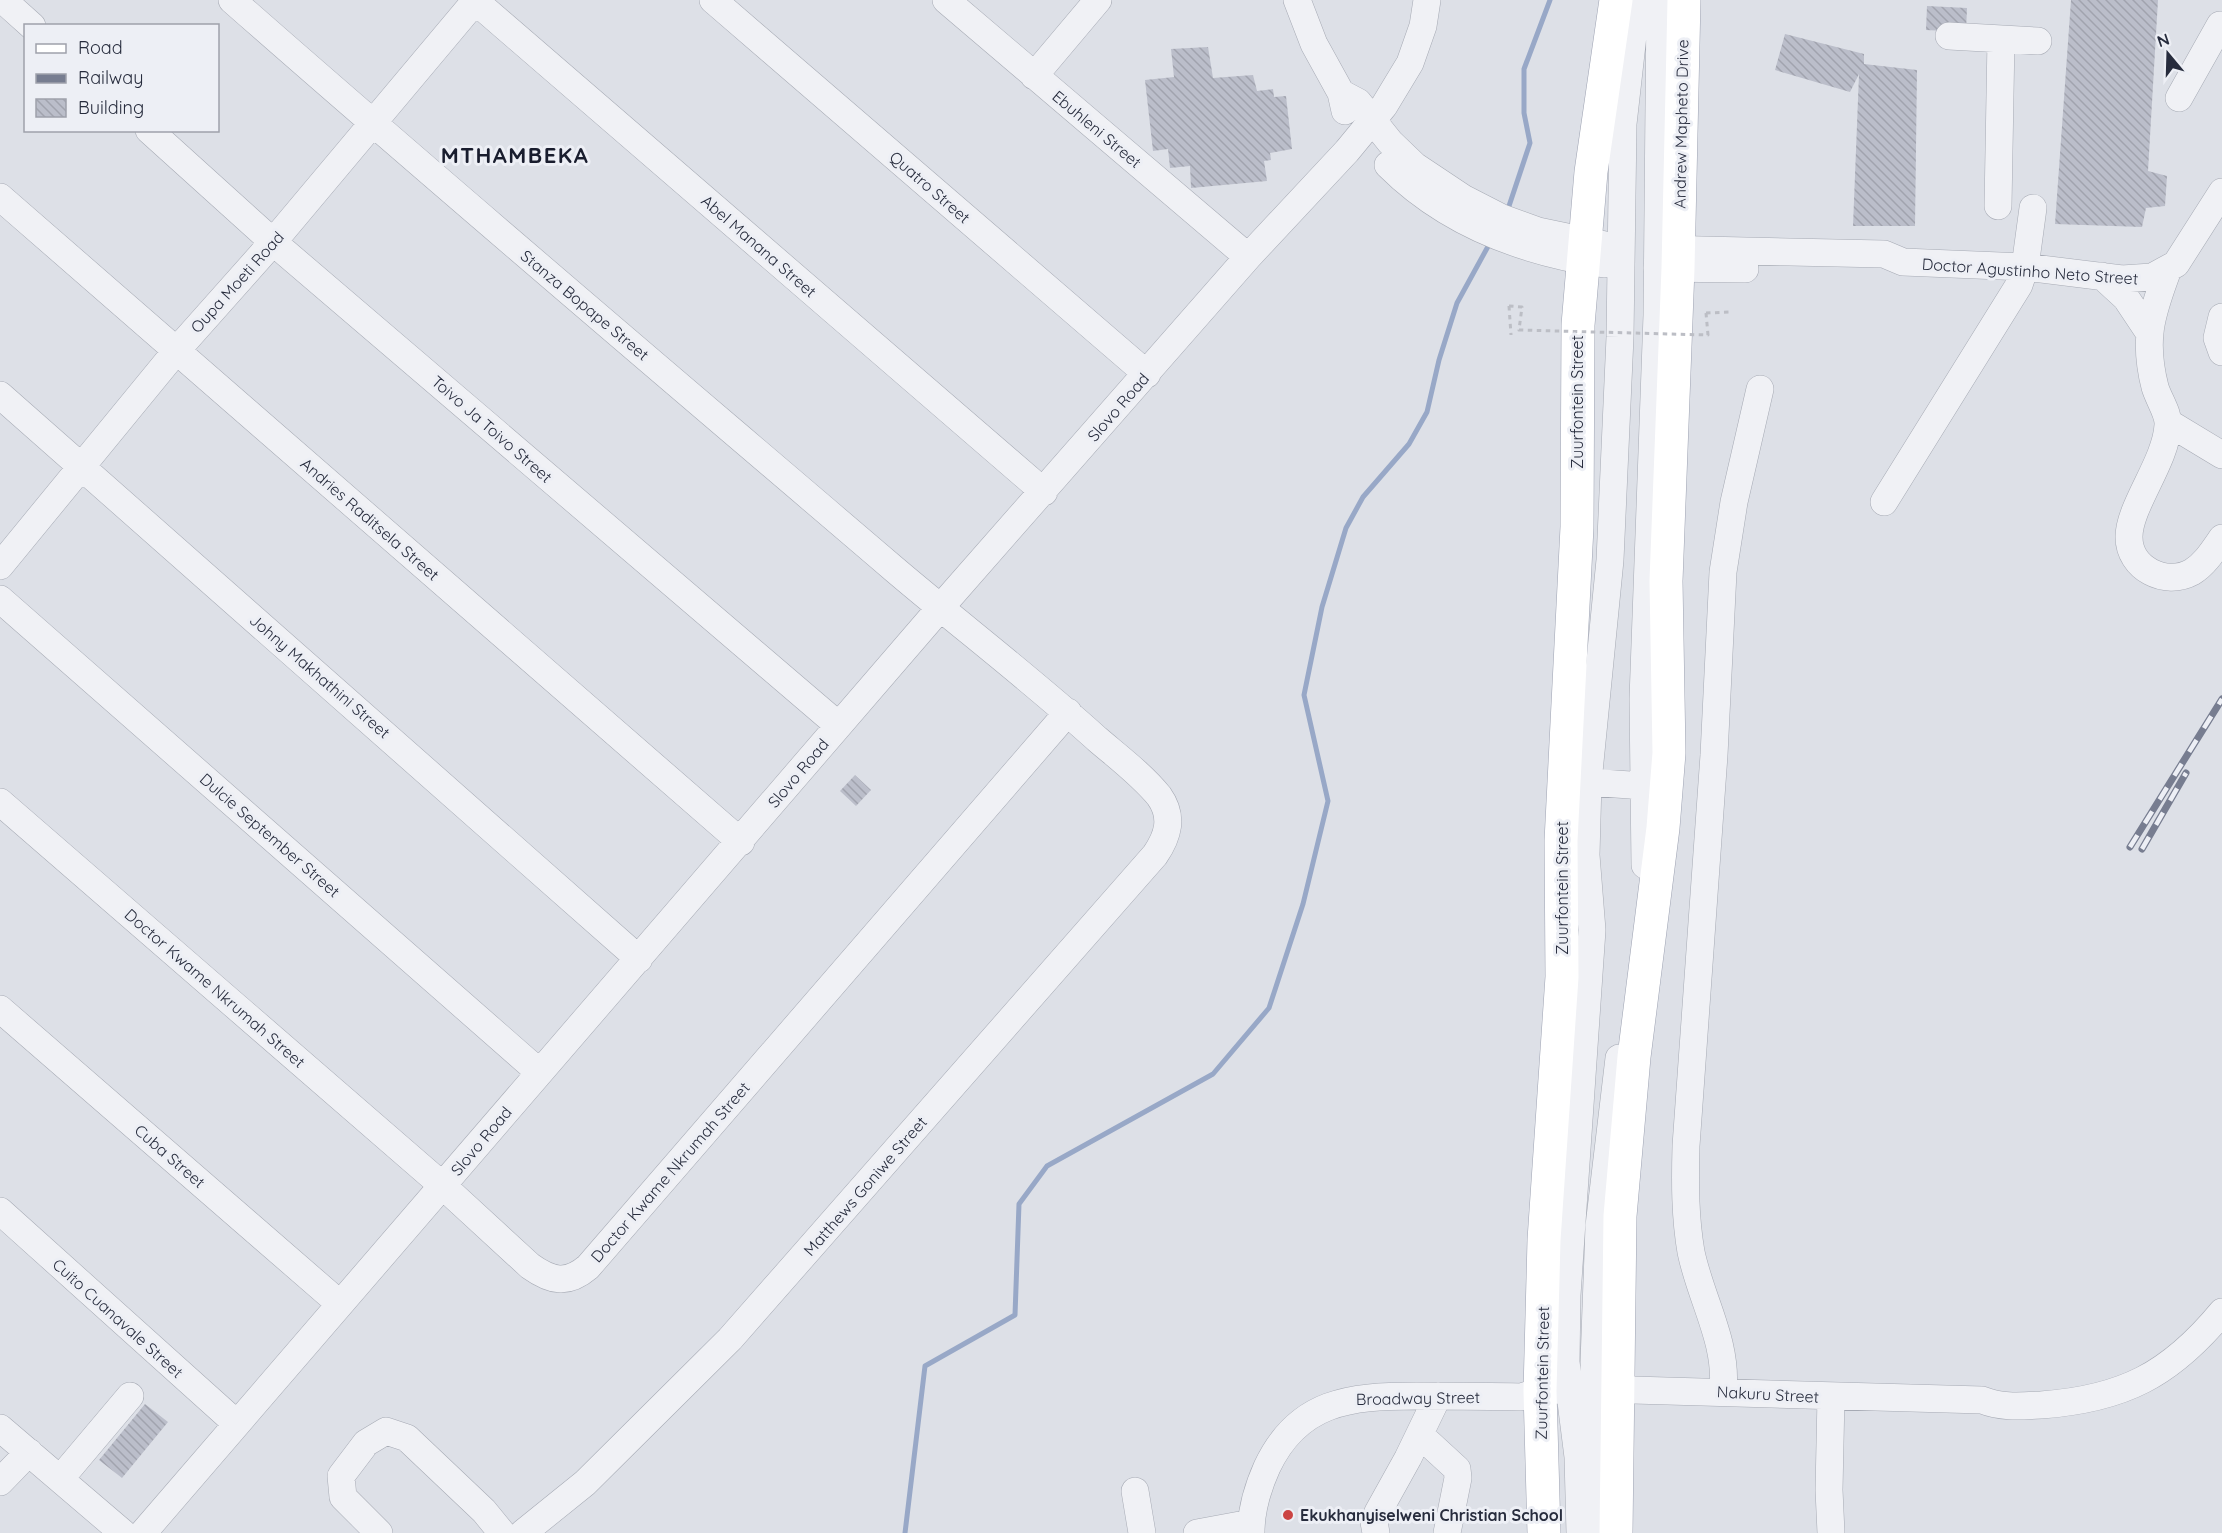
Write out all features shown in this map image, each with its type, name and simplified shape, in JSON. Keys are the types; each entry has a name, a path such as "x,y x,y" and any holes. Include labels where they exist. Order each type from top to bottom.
{"main road":[{"path":"1583,252 1591,172 1616,0"},
{"name":"Andrew Mapheto Drive","path":"1668,258 1684,0"},
{"name":"Zuurfontein Street","path":"1583,252 1578,325 1577,527 1561,841 1562,978 1544,1240 1574,1397 1616,1533"},
{"name":"Zuurfontein Street","path":"1544,1533 1574,1397 1620,1216 1669,753 1666,581 1668,258"}],"street":[{"path":"3,0 30,24"},
{"name":"Stanza Bopape Street","path":"232,0 373,124 940,608 1068,712 1150,786 1167,810"},
{"name":"Oupa Moeti Road","path":"0,566 177,350 273,242 475,0"},
{"name":"Abel Manana Street","path":"475,0 1044,492"},
{"name":"Quatro Street","path":"713,0 1147,374"},
{"name":"Ebuhleni Street","path":"946,0 1248,257"},
{"path":"1034,76 1098,0"},
{"name":"Doctor Agustinho Neto Street","path":"1297,0 1314,44 1341,93 1358,102 1366,127 1415,166 1457,207 1502,218 1536,240 1583,252 1621,257 1884,254 1903,262 2025,267 2139,280 2167,272"},
{"name":"Slovo Road","path":"143,1533 539,1072 741,842 838,725 1248,257 1366,127 1399,84 1410,63 1423,26 1427,0"},
{"path":"1580,1533 1578,1457 1568,1295 1592,930 1586,855 1588,782 1610,560 1620,337 1623,124 1637,0"},
{"path":"1599,1533 1574,1397 1599,1226 1631,959 1646,861 1642,699 1668,258 1660,0"},
{"path":"2178,98 2221,24"},
{"path":"1949,36 2038,41"},
{"path":"1998,206 2001,39"},
{"name":"Toivo Ja Toivo Street","path":"151,132 273,242 838,725"},
{"path":"2222,192 2186,251 2167,272 2148,331 2155,386 2169,423 2158,464 2129,535 2130,549 2144,567 2158,576 2179,577 2201,565 2222,538"},
{"name":"Andries Raditsela Street","path":"0,197 741,842"},
{"path":"1884,502 2010,299 2025,267 2033,208"},
{"path":"2102,276 2126,298 2148,331"},
{"path":"2222,317 2217,338 2222,352"},
{"path":"1723,1391 1725,1370 1723,1350 1701,1291 1684,1205 1714,755 1723,572 1734,502 1760,389"},
{"name":"Johny Makhathini Street","path":"0,395 639,959"},
{"path":"2169,423 2222,454"},
{"name":"Dulcie September Street","path":"0,599 539,1072"},
{"name":"Doctor Kwame Nkrumah Street","path":"0,802 546,1277 565,1281 578,1276 588,1267 1068,712"},
{"path":"1588,782 1644,786"},
{"name":"Matthews Goniwe Street","path":"523,1533 585,1483 730,1339 1155,855 1164,841 1168,826 1167,810"},
{"name":"Cuba Street","path":"0,1009 340,1304"},
{"name":"Cuito Cuanavale Street","path":"0,1211 237,1425"},
{"name":"Nakuru Street","path":"1574,1397 1831,1403 1982,1400 1995,1405 2055,1404 2096,1397 2133,1386 2174,1361 2218,1325"},
{"name":"Nakuru Street","path":"1574,1397 1723,1391 1831,1403"},
{"path":"60,1479 130,1396"},
{"name":"Broadway Street","path":"1251,1528 1260,1482 1276,1449 1290,1431 1306,1418 1328,1406 1350,1399 1374,1396 1574,1397"},
{"path":"1376,1533 1374,1522 1378,1512 1420,1436 1437,1396"},
{"path":"1831,1403 1829,1490 1831,1533"},
{"path":"0,1428 123,1533"},
{"path":"379,1533 343,1497 340,1476 366,1443 386,1431 407,1438 484,1511 502,1533"},
{"path":"1420,1436 1457,1469 1458,1478 1446,1533"},
{"path":"0,1482 29,1452"},
{"path":"1135,1491 1142,1533"},
{"path":"1197,1533 1251,1528"}],"path":[{"path":"1511,335 1509,306 1522,307 1519,330 1708,335 1706,313 1731,312"}],"building":[{"path":"2071,0 2158,0 2148,171 2167,176 2165,206 2146,208 2142,227 2055,224"},
{"path":"1927,6 1967,8 1966,32 1926,30"},
{"path":"1785,34 1864,54 1864,64 1917,70 1915,226 1853,226 1859,74 1850,92 1775,70"},
{"path":"1208,47 1213,78 1253,75 1257,91 1273,89 1274,97 1286,96 1292,149 1270,153 1271,160 1264,161 1267,181 1191,188 1190,166 1170,168 1168,149 1153,151 1145,80 1174,77 1171,49"},
{"path":"855,775 871,790 856,806 840,791"},
{"path":"145,1404 168,1422 122,1478 99,1460"}],"waterway":[{"path":"1507,212 1530,143 1524,113 1524,69 1550,0"},
{"path":"905,1533 925,1366 1015,1315 1019,1204 1047,1166 1213,1074 1269,1008 1303,904 1328,801 1304,695 1322,607 1346,528 1363,497 1409,444 1427,412 1439,360 1457,303 1491,241"}],"railway":[{"path":"2130,847 2222,699"},
{"path":"2142,849 2186,773"}],"place":[{"name":"Ekukhanyiselweni Christian School","path":"1288,1515"}],"district":[{"name":"MTHAMBEKA","path":"515,155"}]}
